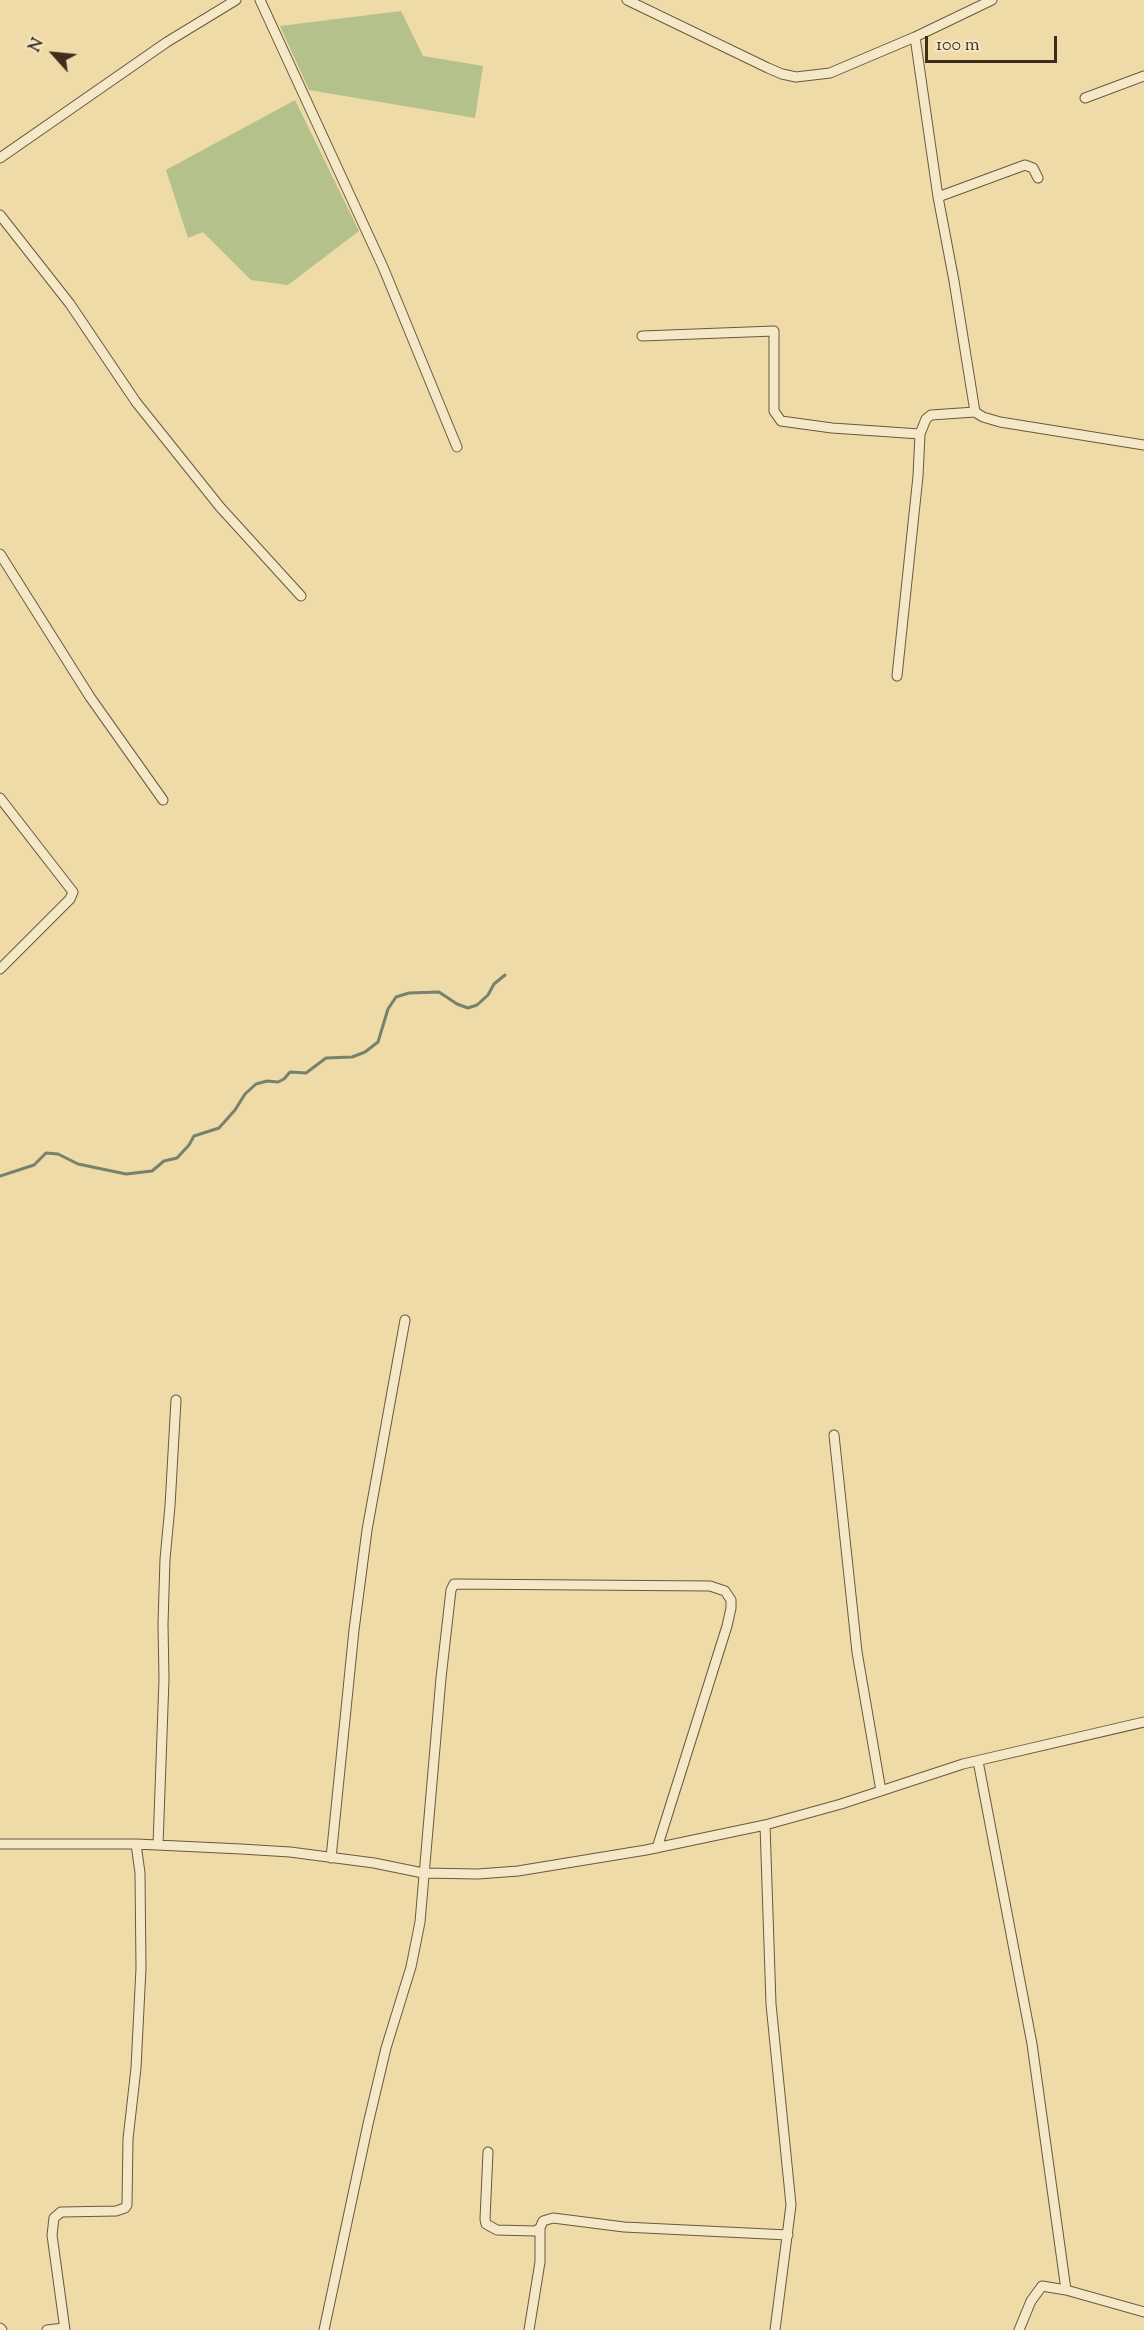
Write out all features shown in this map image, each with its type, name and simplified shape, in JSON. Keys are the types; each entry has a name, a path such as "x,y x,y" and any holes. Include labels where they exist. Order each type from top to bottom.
{"street":[{"path":"0,158 167,42 237,0"},
{"path":"260,0 383,267 457,447"},
{"path":"627,0 768,68 782,74 796,76 830,73 915,37 992,0"},
{"path":"915,37 938,197 975,412"},
{"path":"1085,98 1144,76"},
{"path":"938,197 1025,165 1033,168 1038,178"},
{"path":"0,215 70,304 136,402 220,507 301,597"},
{"path":"642,336 774,331 774,411 781,421 832,428 920,434"},
{"path":"897,676 918,476 920,434 926,419 932,415 975,412 1000,422 1144,445"},
{"path":"0,554 90,696 163,800"},
{"path":"0,798 73,892 70,899 0,969"},
{"path":"331,1858 354,1630 366,1542 405,1320"},
{"path":"158,1845 165,1570 176,1400"},
{"path":"834,1435 857,1652 881,1791"},
{"path":"324,2330 386,2048 411,1967 420,1923 452,1586 458,1582 715,1586 725,1591 731,1608 727,1626 657,1848"},
{"path":"0,1844 158,1845 290,1852 374,1863 423,1873 478,1874 518,1871 657,1848 765,1824 978,1761 1144,1722"},
{"path":"978,1761 1032,2044 1066,2290"},
{"path":"765,1824 771,2004 791,2205 776,2330"},
{"path":"47,2330 64,2329 52,2235 54,2218 61,2212 116,2211 127,2205 128,2139 136,2068 141,1958 140,1873 136,1844"},
{"path":"488,2152 486,2224 497,2230 535,2231 540,2228"},
{"path":"529,2330 540,2262 540,2228 543,2221 553,2218 624,2227 788,2235"},
{"path":"1018,2330 1042,2286 1066,2290 1144,2312"}],"green space":[{"path":"401,11 423,56 483,66 475,118 309,90 280,26"},
{"path":"295,100 359,231 288,285 251,280 203,232 188,238 166,170"}],"waterway":[{"path":"0,1176 34,1165 46,1153 58,1154 78,1164 126,1174 152,1171 164,1161 177,1158 194,1136 219,1128 245,1094 256,1084 267,1081 278,1082 290,1072 306,1073 326,1058 352,1057 365,1052 378,1042 388,1009 396,997 409,993 439,992 457,1004 468,1008 477,1005 488,995 494,984 505,975"}]}
